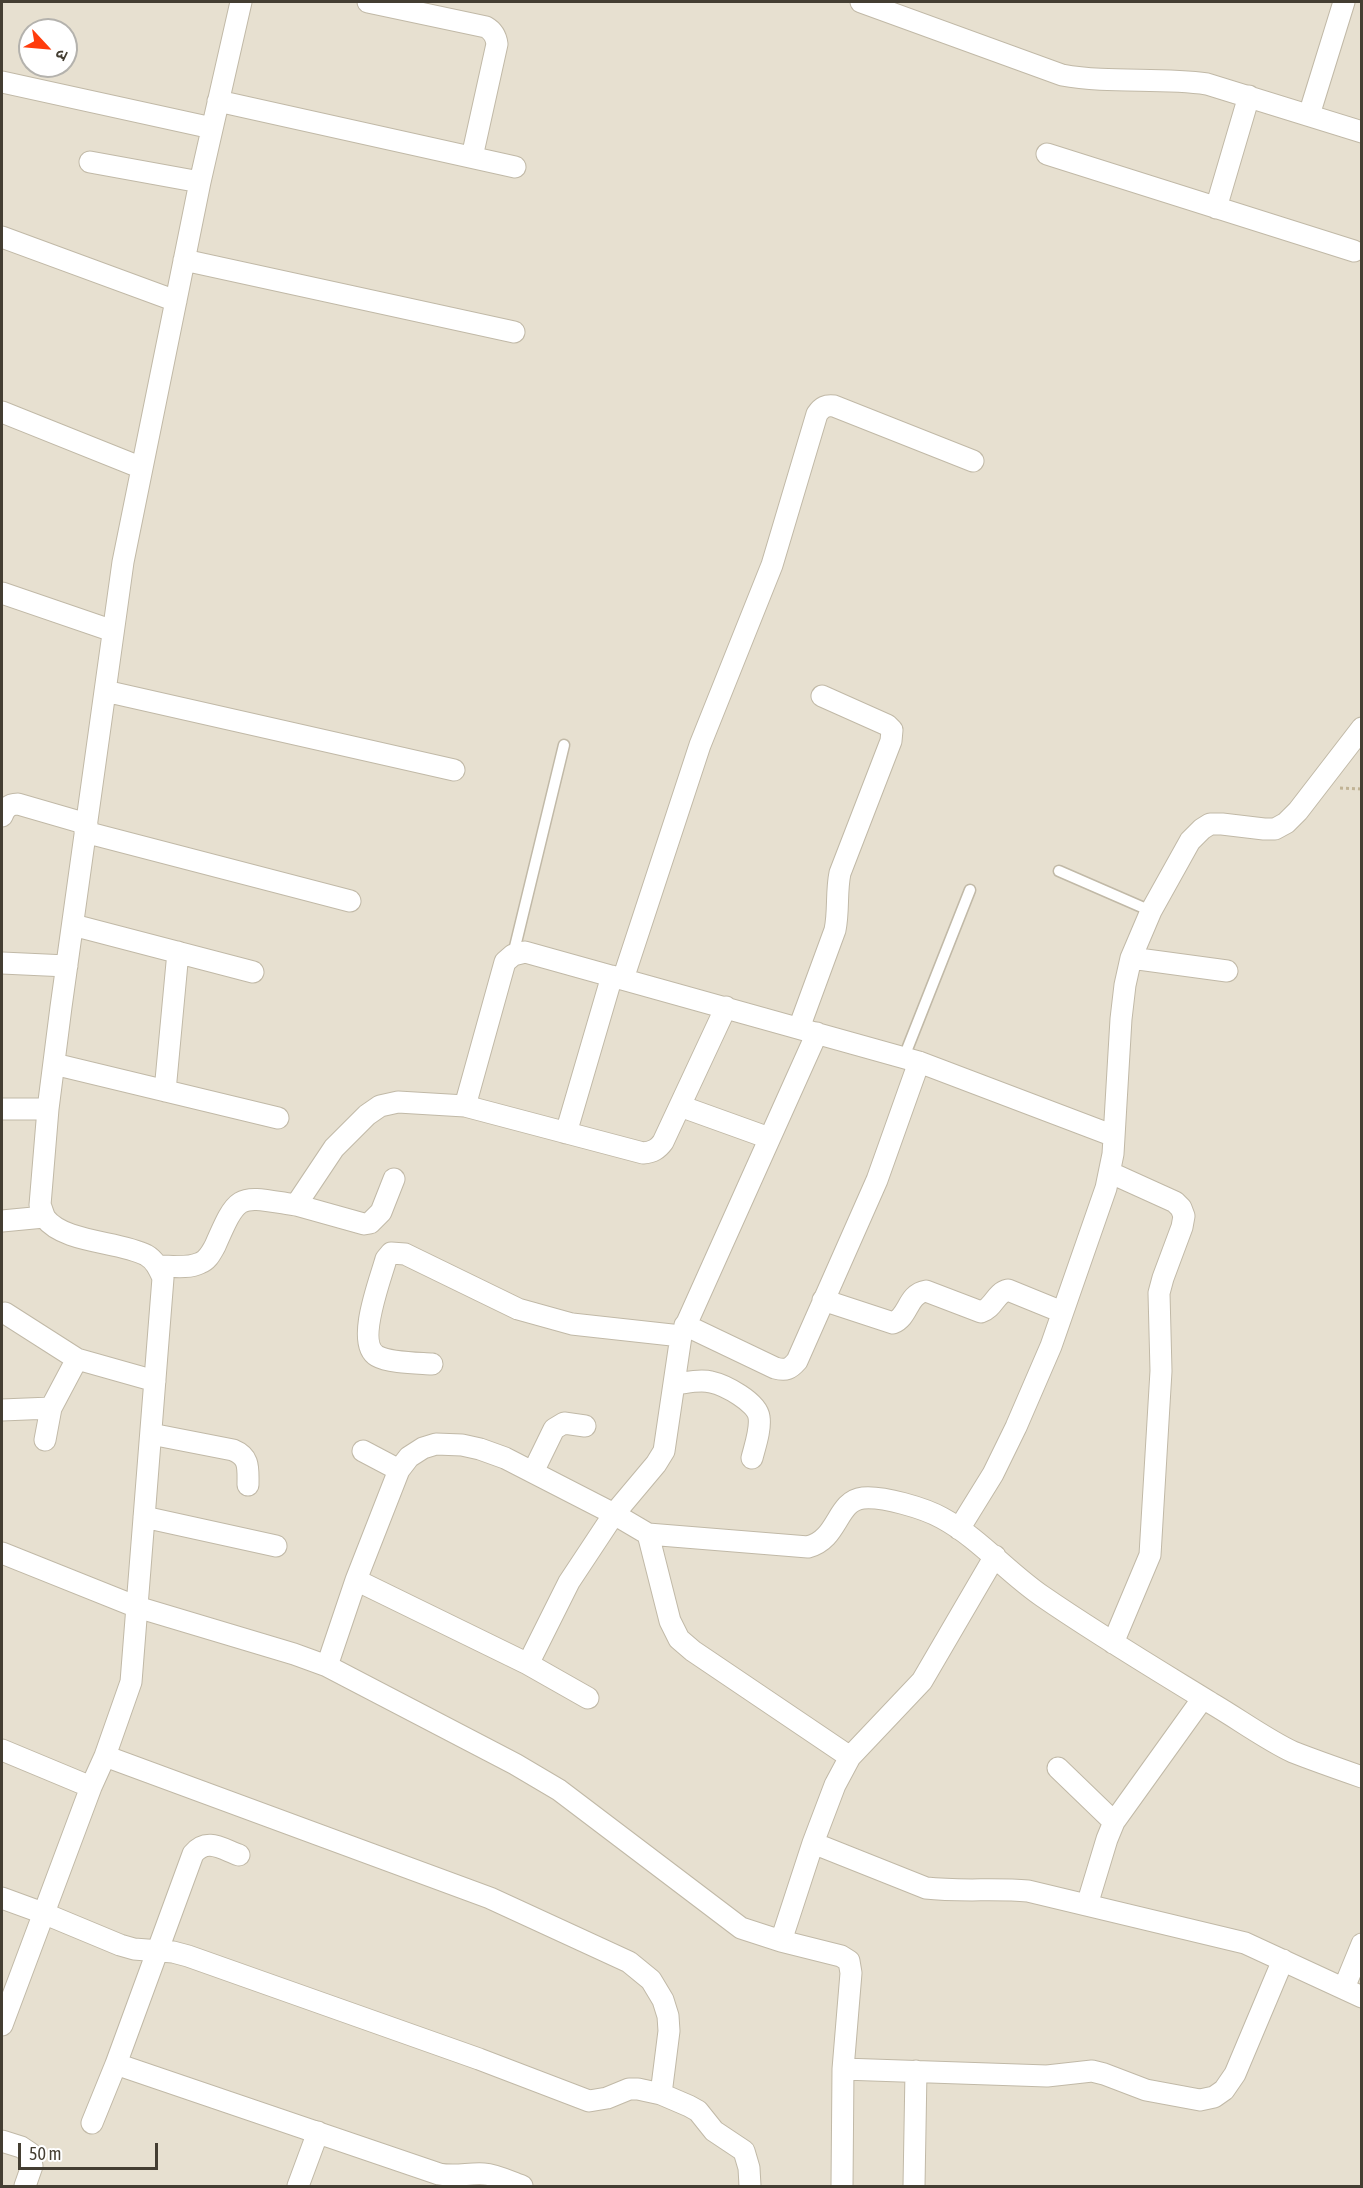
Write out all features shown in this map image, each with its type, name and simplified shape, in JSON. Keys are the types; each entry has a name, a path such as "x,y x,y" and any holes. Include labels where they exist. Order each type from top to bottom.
{"street":[{"path":"2,2025 8,1986 44,1913 91,1787 105,1756 130,1682 163,1278 158,1266 147,1256 68,1233 53,1226 44,1217 40,1204 48,1109 123,562 200,182 241,2"},
{"path":"368,2 492,30 497,44 472,157"},
{"path":"861,2 1062,75 1096,80 1191,82 1217,86 1362,132"},
{"path":"1309,115 1344,2"},
{"path":"2,82 212,128"},
{"path":"1216,207 1249,96"},
{"path":"218,101 514,167"},
{"path":"1047,154 1354,251"},
{"path":"90,162 200,182"},
{"path":"2,237 176,301"},
{"path":"184,260 514,332"},
{"path":"566,1133 700,745 776,554 821,408 827,405 834,406 973,461"},
{"path":"2,412 142,468"},
{"path":"2,593 113,631"},
{"path":"105,691 454,770"},
{"path":"528,1664 569,1582 614,1514 656,1464 664,1451 683,1331 769,1138 808,1030 835,930 840,873 891,741 892,730 887,725 822,696"},
{"path":"959,1529 993,1474 1016,1427 1050,1346 1111,1173 1125,985 1131,958 1151,911 1191,841 1202,829 1210,824 1222,824 1264,830 1275,829 1286,823 1298,811 1362,728"},
{"path":"2,816 11,804 18,804 86,828 350,901"},
{"path":"73,925 253,972"},
{"path":"165,1091 178,952"},
{"path":"465,1106 505,962 513,955 525,952 911,1060 1114,1136"},
{"path":"1131,958 1227,971"},
{"path":"2,963 67,966"},
{"path":"296,1205 334,1148 367,1115 380,1106 398,1102 465,1106 643,1153 658,1149 726,1007"},
{"path":"432,1364 385,1359 376,1356 371,1350 368,1323 386,1259 391,1253 405,1254 518,1309 535,1314 572,1324 683,1331 775,1368 790,1369 797,1361 877,1180 911,1060"},
{"path":"54,1064 278,1118"},
{"path":"680,1106 769,1138"},
{"path":"2,1109 48,1109"},
{"path":"1111,1173 1175,1202 1181,1208 1184,1216 1159,1293 1161,1371 1150,1554 1113,1643"},
{"path":"158,1266 193,1266 202,1263 210,1255 229,1213 237,1204 247,1199 296,1205 364,1224 370,1223 381,1212 394,1179"},
{"path":"2,1221 44,1217"},
{"path":"824,1300 893,1323 899,1321 919,1292 926,1291 981,1312 987,1310 1002,1291 1008,1290 1062,1311"},
{"path":"5,1313 77,1359 155,1381"},
{"path":"45,1440 51,1408 77,1359"},
{"path":"674,1384 712,1382 752,1403 760,1419 752,1458"},
{"path":"2,1410 51,1408"},
{"path":"533,1472 554,1429 564,1423 585,1426"},
{"path":"151,1434 240,1453 248,1463 248,1485"},
{"path":"327,1666 356,1580 399,1470 409,1457 423,1448 436,1444 462,1445 506,1458 648,1534 808,1547 819,1544 829,1534 842,1511 853,1501 863,1498 923,1509 959,1529 995,1556 1040,1595 1203,1698 1292,1751 1362,1777"},
{"path":"363,1451 399,1470"},
{"path":"144,1517 276,1546"},
{"path":"648,1534 670,1621 679,1639 693,1651 850,1757"},
{"path":"2,1553 137,1607 327,1666 515,1764 559,1790 732,1922 752,1932 841,1956 849,1961 851,1973 843,2069 842,2187"},
{"path":"781,1941 813,1843 835,1785 850,1757 922,1681 995,1556"},
{"path":"356,1580 528,1664 588,1698"},
{"path":"1087,1905 1114,1822 1203,1698"},
{"path":"2,1750 91,1787"},
{"path":"105,1756 490,1898 629,1962 651,1980 663,2000 668,2016 669,2031 661,2094"},
{"path":"1058,1768 1114,1822"},
{"path":"813,1843 926,1888 1028,1891 1245,1943 1353,1993 1362,1944"},
{"path":"92,2123 159,1950 193,1854 199,1846 206,1845 239,1855"},
{"path":"2,1898 120,1945 188,1956 479,2059 589,2101 607,2098 629,2090 645,2090 661,2094 698,2111 714,2131 744,2151 749,2168 750,2187"},
{"path":"843,2069 1047,2076 1092,2071 1146,2090 1200,2100 1214,2097 1224,2090 1235,2074 1282,1960"},
{"path":"116,2064 439,2174 493,2175 522,2187"},
{"path":"914,2187 915,2071"},
{"path":"298,2187 318,2132"},
{"path":"2,2141 30,2153 32,2166 25,2187"}],"lane":[{"path":"513,955 564,745"},
{"path":"1059,871 1151,911"},
{"path":"911,1060 970,890"}],"shaded area":[{"path":"2,2 1361,2 1361,2186 2,2186"}]}
